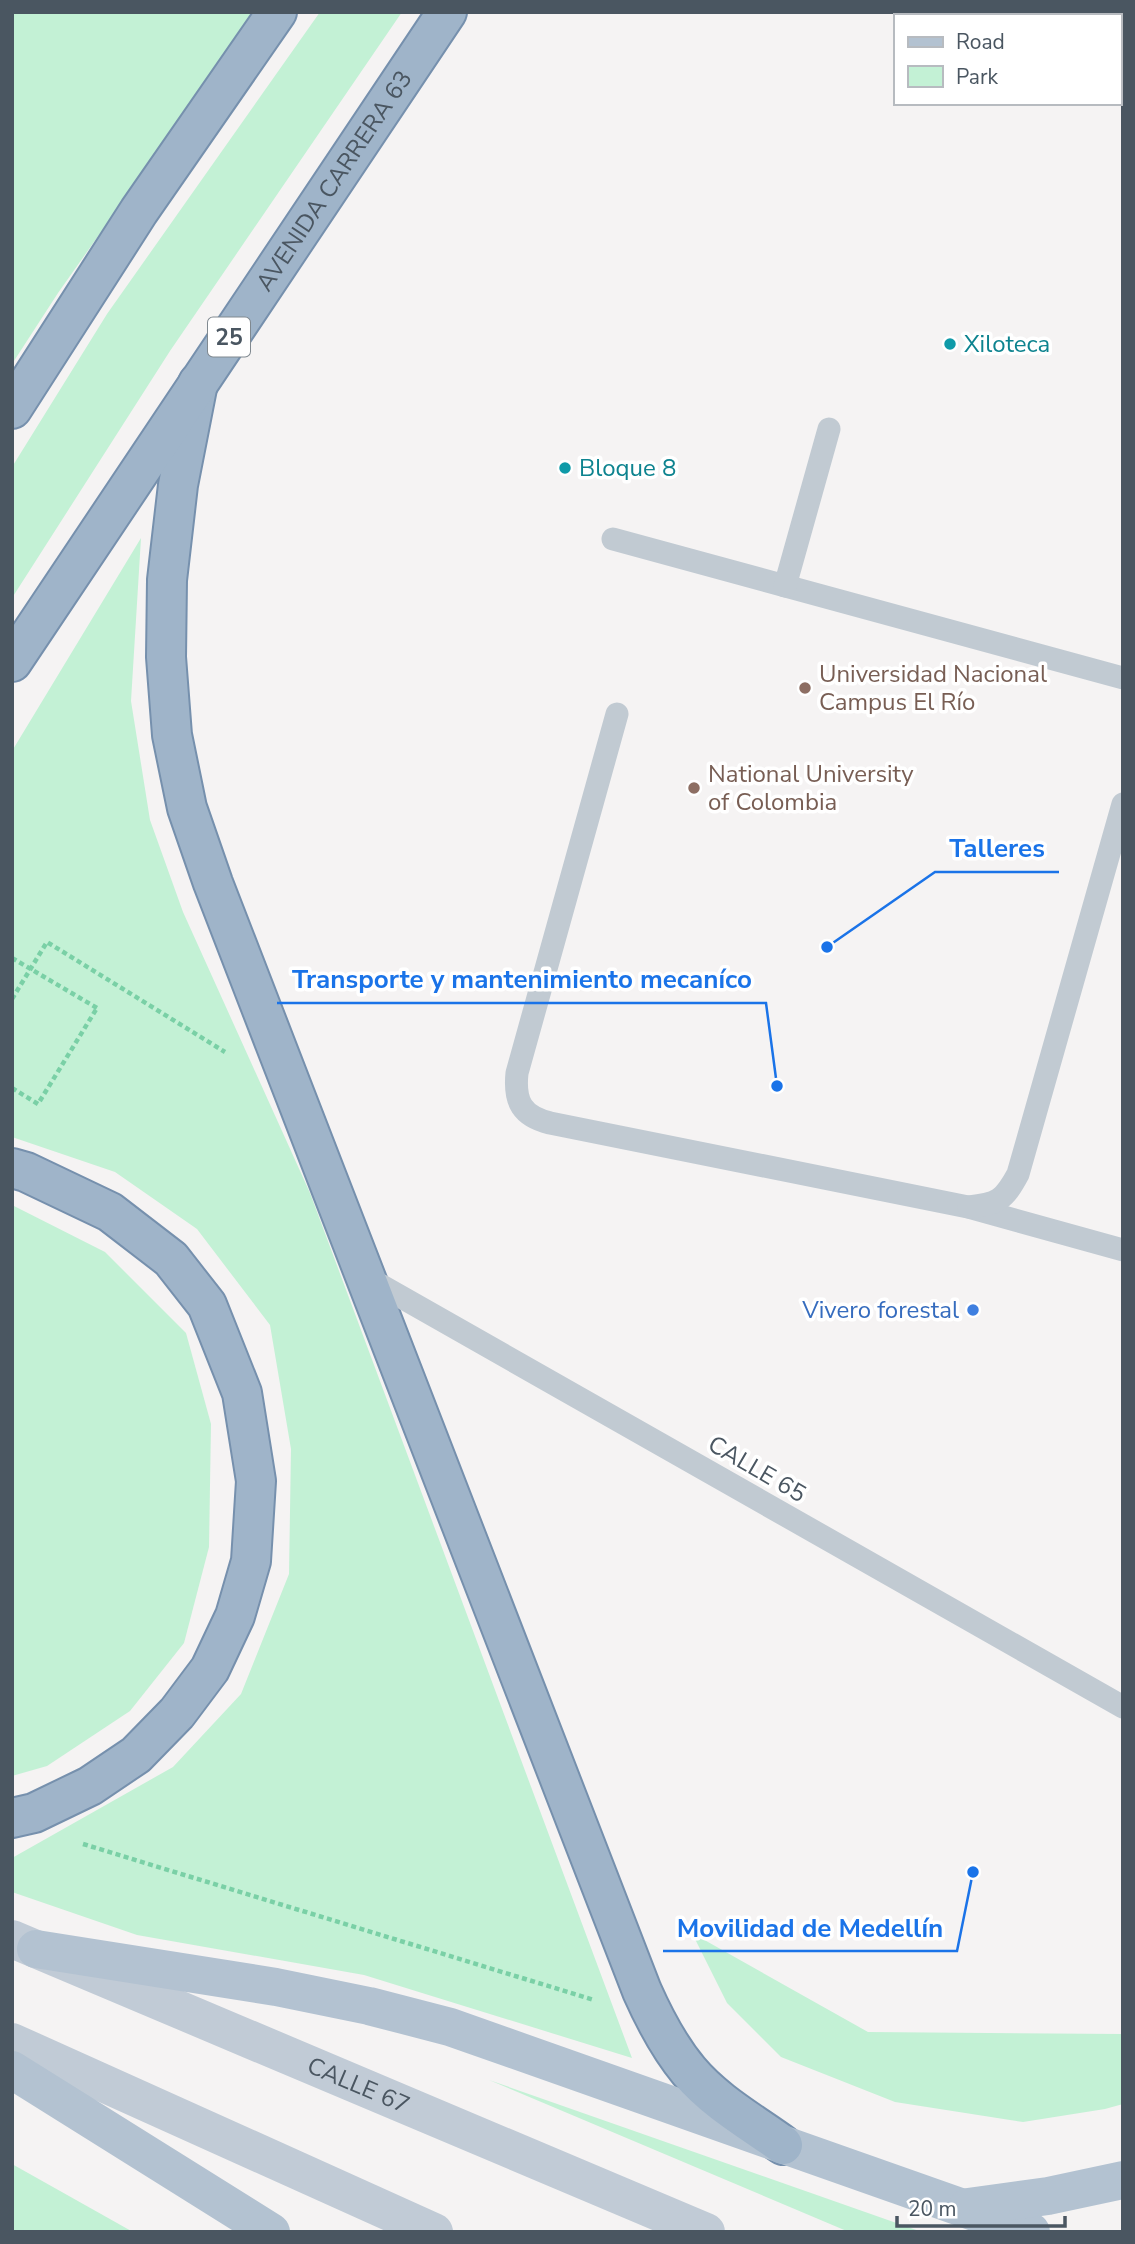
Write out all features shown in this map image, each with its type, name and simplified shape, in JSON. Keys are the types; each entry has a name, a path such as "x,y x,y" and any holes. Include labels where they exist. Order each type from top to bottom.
{"highway":[{"path":"12,409 139,211 277,12"},
{"name":"AVENIDA CARRERA 63","path":"12,662 447,12"},
{"path":"198,383 178,485 167,580 166,657 172,735 187,808 213,883 642,1991 656,2022 689,2071 724,2102 783,2145"},
{"path":"12,1168 110,1212 171,1259 207,1305 242,1393 256,1481 251,1561 235,1616 210,1669 177,1713 136,1755 90,1786 34,1813 12,1818"}],"main road":[{"path":"24,1944 276,1987 369,2006 450,2027 1031,2232"},
{"name":"CALLE 67","path":"24,1944 706,2232"},
{"path":"12,2042 435,2232"},
{"path":"12,2070 271,2232"},
{"path":"963,2208 1048,2196 1123,2180"}],"lane":[{"path":"785,586 829,429"},
{"path":"613,539 1123,678"},
{"path":"617,714 517,1073 515,1089 525,1111 535,1119 550,1123 968,1208 1123,1250"},
{"path":"968,1208 989,1205 1008,1194 1018,1174 1123,804"},
{"name":"CALLE 65","path":"366,1277 1123,1707"}],"path":[{"path":"12,999 47,942 233,1056"},
{"path":"12,958 97,1008 38,1104 12,1088"},
{"path":"97,1849 598,2001"}],"green space":[{"path":"12,12 256,12 58,293 12,364"},
{"path":"320,12 402,12 170,351 12,598 12,467 107,314"},
{"path":"141,538 131,701 150,820 183,912 310,1193 632,2058 364,1975 137,1935 12,1892 12,1858 173,1767 241,1694 289,1574 291,1449 270,1325 197,1229 115,1172 12,1137 12,751"},
{"path":"12,1205 105,1252 186,1333 211,1424 209,1547 184,1643 130,1711 47,1766 12,1776"},
{"path":"692,1933 868,2032 1123,2034 1123,2104 1023,2122 895,2102 781,2057 727,2003"},
{"path":"489,2080 922,2232 849,2232"},
{"path":"12,2164 133,2232 12,2232"}],"place":[{"name":"Xiloteca","path":"950,344"},
{"name":"Bloque 8","path":"565,468"},
{"name":"Universidad Nacional Campus El Río","path":"805,688"},
{"name":"National University of Colombia","path":"694,788"},
{"name":"Talleres","path":"827,947"},
{"name":"Transporte y mantenimiento mecaníco","path":"777,1086"},
{"name":"Vivero forestal","path":"973,1310"},
{"name":"Movilidad de Medellín","path":"973,1872"}]}
